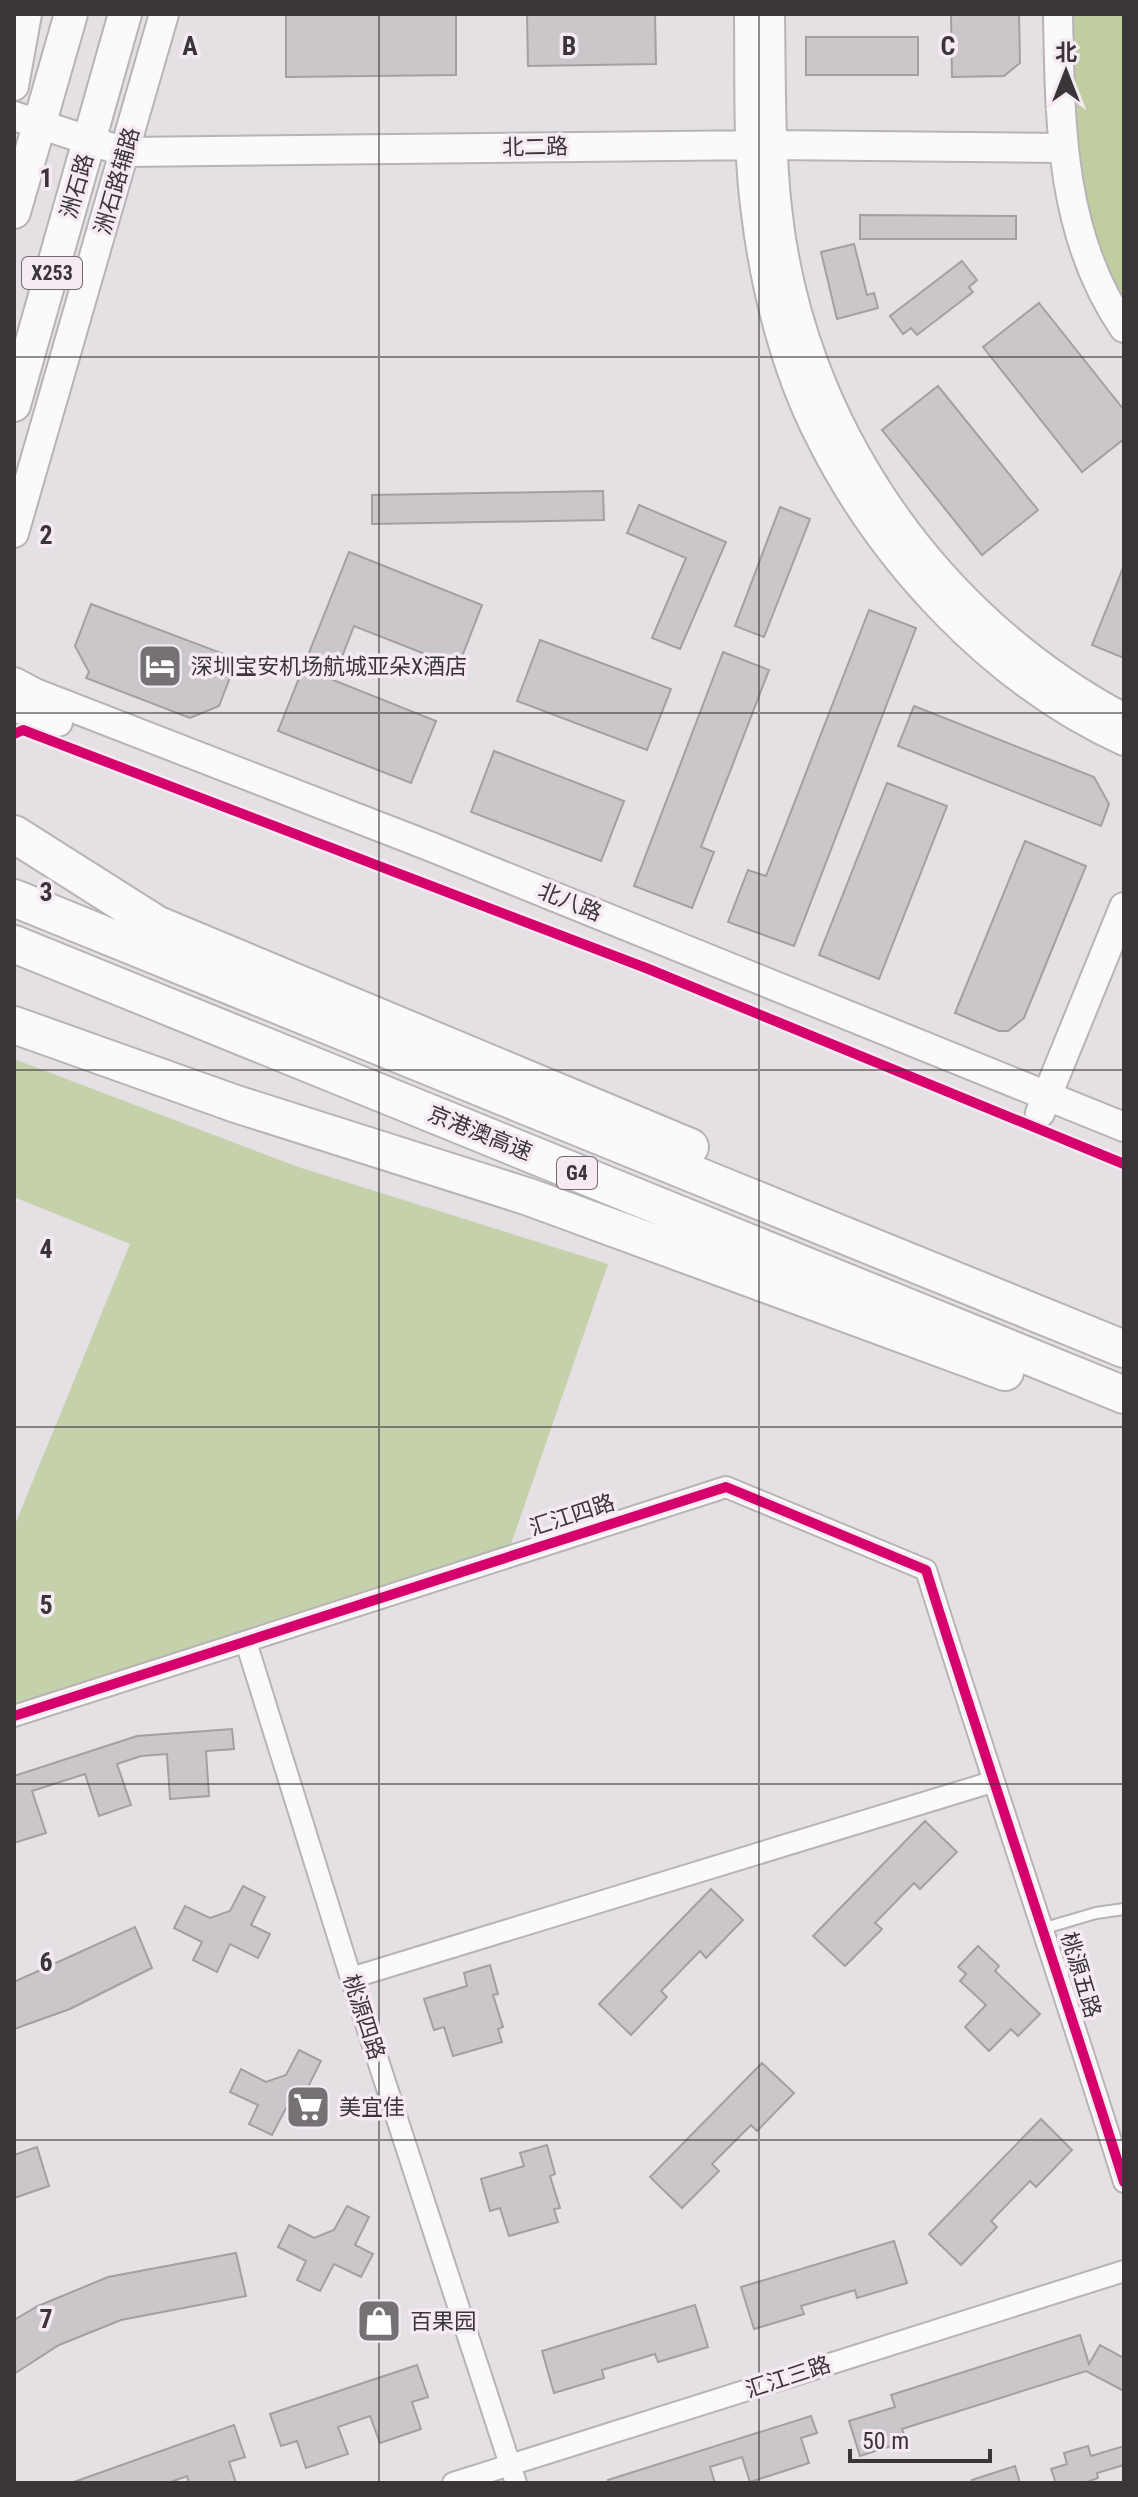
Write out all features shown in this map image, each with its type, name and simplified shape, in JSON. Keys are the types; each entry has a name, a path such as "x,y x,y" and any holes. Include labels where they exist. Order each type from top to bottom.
{"highway":[{"path":"14,834 156,924 745,1170 884,1253"},
{"name":"京港澳高速","path":"14,898 1124,1349"},
{"name":"京港澳高速","path":"22,947 1124,1395"},
{"path":"14,1025 75,1049 529,1197 1124,1416"}],"main road":[{"path":"14,212 27,120 71,14"},
{"name":"洲石路","path":"14,405 125,14"}],"street":[{"name":"洲石路辅路","path":"14,533 164,14"},
{"path":"749,14 762,145 790,281 810,357 837,424 874,487 944,578 987,622 1029,657 1124,718"},
{"path":"770,14 756,213 769,285 790,363 818,433 856,498 909,570 973,637 1029,683 1124,741"},
{"path":"1058,14 1062,148 1075,219 1092,271 1124,328"},
{"path":"14,86 26,16"},
{"name":"北二路","path":"27,120 125,152 762,145 1062,148"},
{"name":"北八路","path":"14,682 1044,1105 1124,1148"},
{"name":"北八路","path":"14,707 1044,1105 1124,1127"},
{"path":"1044,1105 1124,907"},
{"name":"汇江四路","path":"14,1716 726,1487 926,1570 992,1782"},
{"name":"桃源四路","path":"246,1642 351,1978 513,2474"},
{"path":"351,1978 992,1782"},
{"name":"桃源五路","path":"992,1782 1045,1928 1124,2182"},
{"name":"汇江三路","path":"453,2483 513,2474 1124,2271"}],"lane":[{"path":"1045,1928 1096,1913 1124,1909"}],"green space":[{"path":"1059,14 1124,14 1124,328 1092,271"},
{"path":"14,1059 298,1167 608,1264 510,1547 14,1704 14,1527 130,1244 14,1197"}],"building":[{"path":"286,14 456,14 456,75 286,77"},
{"path":"527,14 655,14 656,64 528,66"},
{"path":"951,14 1019,14 1020,63 1004,76 952,77"},
{"path":"806,37 918,37 918,75 806,75"},
{"path":"860,215 1016,216 1016,239 860,239"},
{"path":"854,244 867,295 874,293 878,308 837,319 821,252"},
{"path":"962,261 977,280 969,287 973,292 917,335 911,328 903,334 890,316"},
{"path":"1039,303 1124,410 1124,439 1082,472 983,347"},
{"path":"938,386 1038,510 982,555 882,430"},
{"path":"603,491 604,520 372,524 372,495"},
{"path":"639,505 726,542 680,649 652,638 686,558 627,533"},
{"path":"780,507 810,519 764,637 735,626"},
{"path":"349,552 482,605 458,667 354,626 333,680 436,721 411,783 278,731"},
{"path":"1124,568 1124,658 1092,645"},
{"name":"深圳宝安机场航城亚朵X酒店","path":"91,604 237,659 219,706 190,718 86,678 89,672 75,646"},
{"path":"869,610 916,628 794,946 728,922 748,870 766,876"},
{"path":"540,640 671,689 647,750 517,701"},
{"path":"723,652 769,670 701,847 714,852 692,908 634,886"},
{"path":"914,706 1094,777 1109,804 1101,826 898,746"},
{"path":"494,751 624,801 601,861 471,812"},
{"path":"887,783 947,806 879,979 819,955"},
{"path":"1025,841 1086,866 1024,1018 1008,1031 999,1031 955,1013"},
{"path":"232,1729 234,1749 206,1751 209,1796 170,1799 167,1754 141,1756 117,1764 131,1805 99,1816 85,1774 32,1791 46,1833 14,1843 14,1776 137,1736"},
{"path":"925,1821 957,1852 920,1889 914,1883 875,1923 882,1929 845,1966 813,1936"},
{"path":"243,1886 265,1897 251,1925 270,1934 258,1958 230,1944 217,1972 193,1960 202,1942 174,1928 185,1906 210,1918 230,1911"},
{"path":"711,1889 743,1920 706,1958 700,1951 661,1991 667,1997 631,2035 599,2004"},
{"path":"135,1927 152,1968 70,2009 14,2029 14,1982"},
{"path":"978,1946 999,1966 995,1971 1040,2014 1018,2036 1011,2029 989,2051 965,2027 986,2005 960,1981 966,1974 958,1967"},
{"path":"490,1965 498,1994 493,1995 503,2027 498,2029 502,2042 453,2056 444,2027 434,2030 424,1999 467,1986 464,1973"},
{"path":"299,2050 321,2061 307,2089 325,2098 314,2121 286,2108 272,2135 249,2124 258,2105 230,2092 241,2069 266,2082 286,2075"},
{"path":"762,2063 794,2093 757,2131 751,2125 712,2164 719,2171 682,2208 650,2177"},
{"path":"1041,2119 1072,2150 1036,2187 1030,2181 991,2221 997,2227 961,2265 929,2234"},
{"path":"547,2145 555,2174 550,2176 560,2208 554,2209 558,2222 509,2236 500,2208 490,2211 481,2179 524,2166 520,2153"},
{"path":"37,2147 49,2186 14,2198 14,2155"},
{"path":"347,2206 369,2217 355,2245 373,2254 361,2277 334,2264 320,2291 297,2280 306,2261 278,2247 289,2225 314,2238 334,2230"},
{"path":"894,2241 907,2283 857,2298 855,2290 801,2306 804,2314 754,2329 741,2287"},
{"path":"236,2253 246,2296 121,2320 59,2345 14,2374 14,2320 38,2306 108,2277"},
{"path":"695,2305 708,2347 658,2362 655,2354 602,2370 604,2378 554,2393 542,2351"},
{"path":"1080,2335 1089,2364 1100,2345 1124,2358 1124,2391 1086,2371 902,2429 906,2441 860,2456 849,2421 895,2407 891,2395"},
{"path":"417,2365 428,2397 412,2402 421,2429 380,2443 370,2416 338,2427 348,2454 306,2468 297,2441 281,2446 270,2414"},
{"path":"811,2416 817,2433 801,2438 809,2463 750,2482 742,2457 710,2467 715,2483 609,2483 608,2480"},
{"path":"234,2425 245,2457 229,2462 236,2483 189,2483 187,2476 168,2483 71,2483"},
{"path":"1088,2446 1091,2456 1124,2446 1124,2465 1097,2473 1098,2478 1084,2483 1056,2483 1051,2469 1067,2464 1064,2453"},
{"path":"1015,2466 1020,2483 973,2483 972,2480"}],"cycle path":[{"path":"14,734 23,730 646,968 1124,1164"},
{"path":"14,1716 726,1487 926,1570 1124,2182"}],"place":[{"name":"深圳宝安机场航城亚朵X酒店","path":"160,666"},
{"name":"美宜佳","path":"308,2107"},
{"name":"百果园","path":"379,2321"}]}
